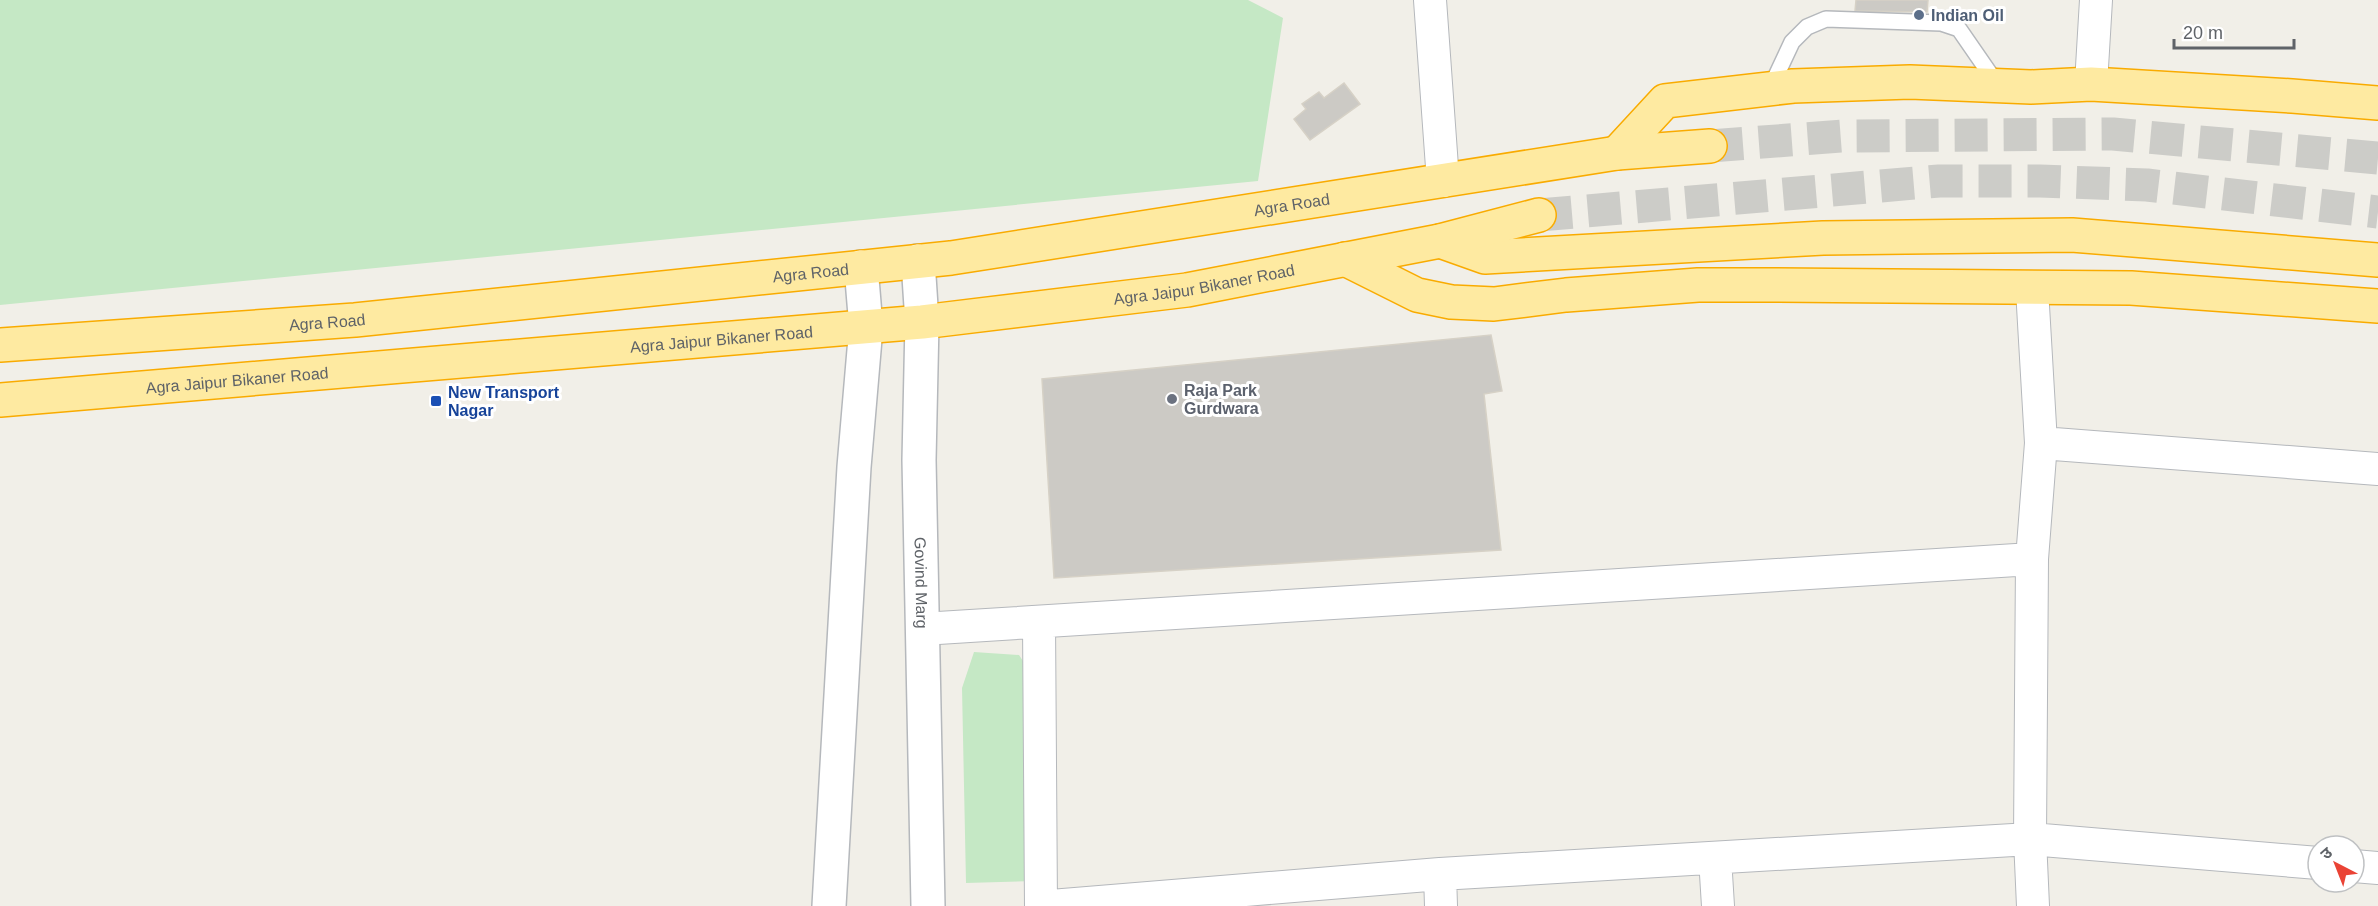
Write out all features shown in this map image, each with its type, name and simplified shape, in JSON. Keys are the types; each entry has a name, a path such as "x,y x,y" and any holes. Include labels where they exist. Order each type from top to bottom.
{"highway":[{"path":"1617,153 1665,101 1793,86 1910,82 2031,87 2091,84 2292,96 2378,104"},
{"name":"Agra Road","path":"0,345 355,320 951,258 1617,153 1710,146"},
{"name":"Agra Jaipur Bikaner Road","path":"0,400 922,322 1187,291 1440,242 1539,215"},
{"path":"1440,242 1485,256 1823,238 2072,235 2378,260"},
{"path":"1345,259 1417,295 1451,302 1494,304 1566,295 1698,285 2131,288 2378,306"}],"street":[{"path":"1430,0 1443,181"},
{"path":"2091,84 2096,0"},
{"name":"Govind Marg","path":"918,261 922,322 919,460 928,906"},
{"path":"829,906 854,467 866,327 861,267"},
{"path":"2032,289 2041,443 2032,559 2030,839 2033,906"},
{"path":"2041,443 2378,469"},
{"path":"922,629 2032,559"},
{"path":"1039,622 1041,906"},
{"path":"1051,906 1440,874 2030,839 2306,862"},
{"path":"1715,858 1718,906"},
{"path":"1440,874 1441,906"}],"lane":[{"path":"1770,89 1792,42 1807,27 1826,19 1941,23 1959,29 1998,85"}],"green space":[{"path":"0,0 1248,0 1283,18 1258,181 0,305"},
{"path":"974,652 1019,655 1031,673 1035,881 966,883 962,688"}],"building":[{"path":"1856,0 1928,0 1927,12 1855,11"},
{"path":"1344,83 1360,104 1310,140 1294,119 1306,109 1302,104 1319,92 1324,98"},
{"path":"1491,335 1502,391 1484,394 1501,550 1054,578 1042,379"}],"tunnel":[{"path":"1710,146 1842,136 2113,134 2378,158"},
{"path":"1539,215 1939,181 2040,181 2147,185 2378,212"}],"place":[{"name":"Indian Oil","path":"1919,15"},
{"name":"Raja Park Gurdwara","path":"1172,399"},
{"name":"New Transport Nagar","path":"436,401"}]}
